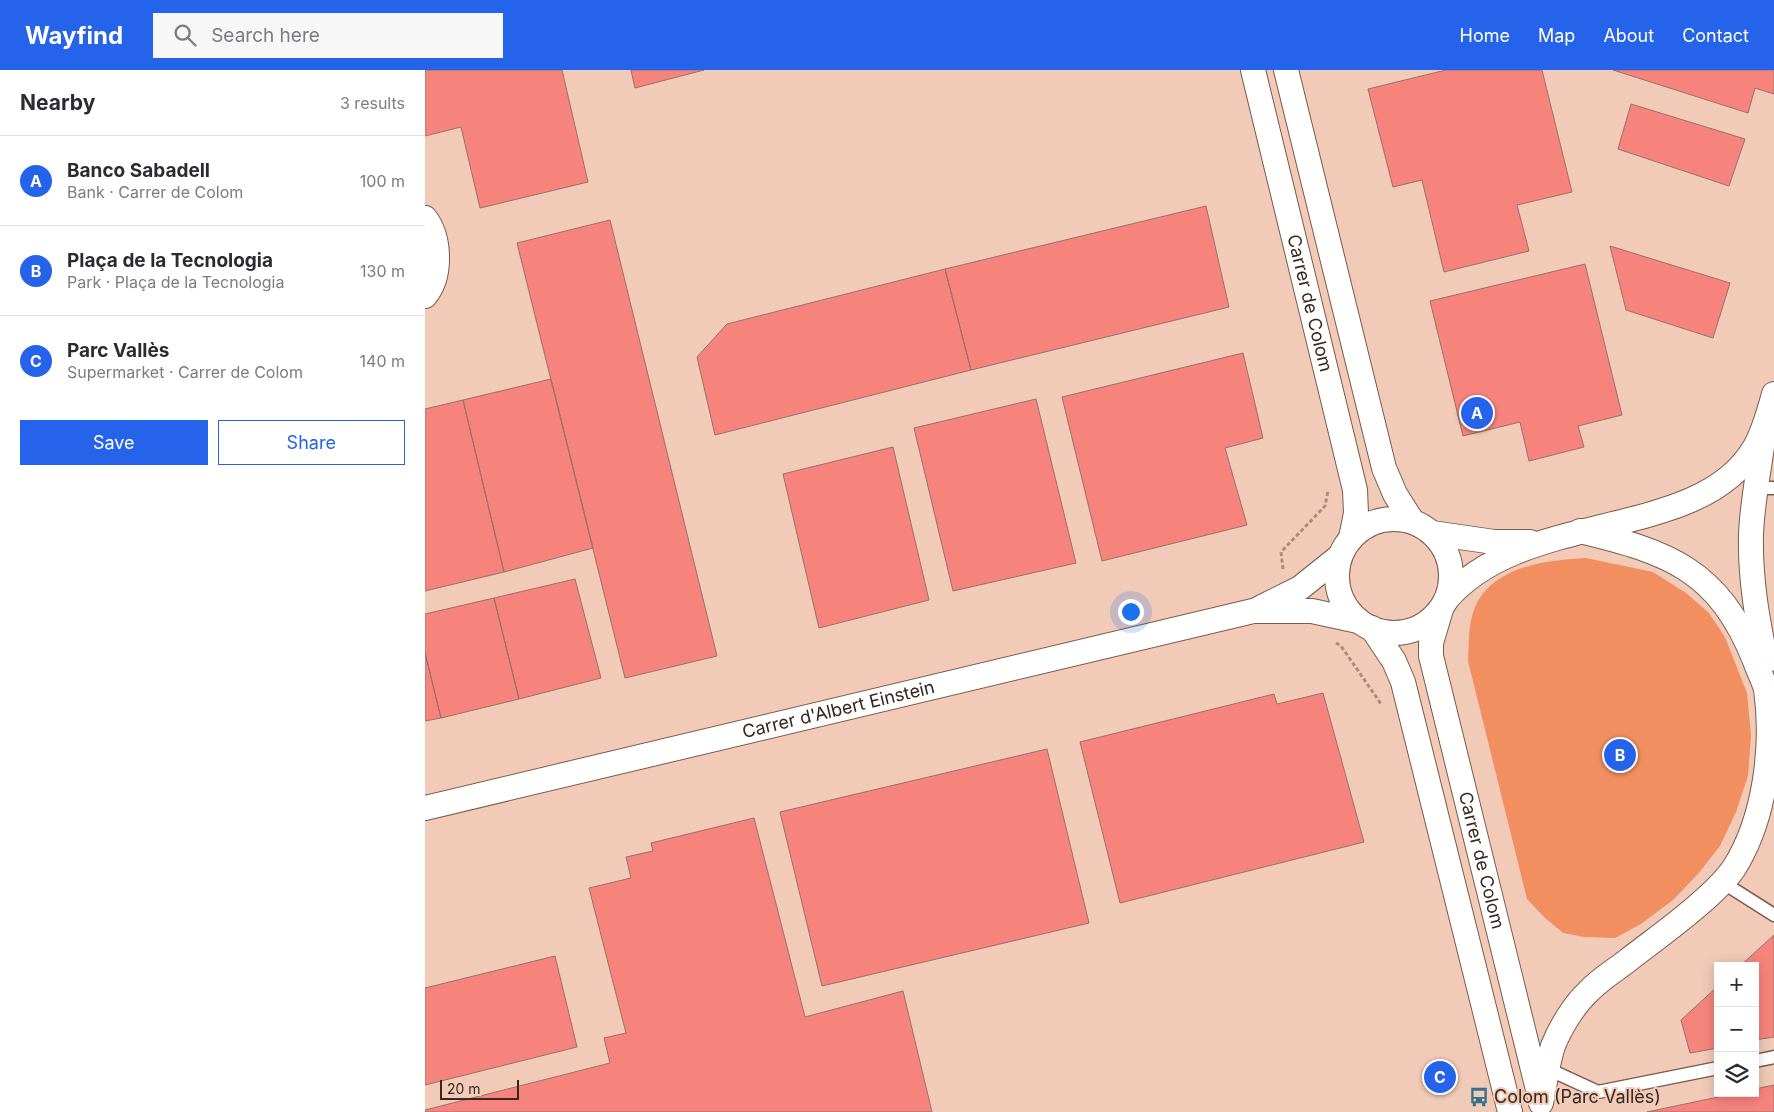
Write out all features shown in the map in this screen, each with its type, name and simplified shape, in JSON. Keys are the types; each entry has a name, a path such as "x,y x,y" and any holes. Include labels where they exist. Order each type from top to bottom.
{"street":[{"name":"Carrer de Colom","path":"1253,70 1355,490 1356,513 1346,547"},
{"name":"Carrer de Colom","path":"1286,70 1384,468 1395,494 1412,521"},
{"path":"425,218 432,227 437,257 432,282 425,296"},
{"path":"1444,605 1451,584 1451,568 1447,553 1432,533 1412,521 1399,518 1373,522 1346,547 1337,570 1337,584 1345,604 1365,625 1393,633 1415,629 1433,618 1444,605 1464,581 1483,568 1539,542 1673,507 1704,494 1727,478 1747,459 1755,448 1774,394"},
{"path":"1543,1107 1553,1046 1573,1012 1588,992 1690,912 1733,870 1752,835 1764,801 1772,767 1771,722 1766,690 1767,667 1752,582 1751,532 1765,488 1765,423"},
{"path":"1580,532 1654,551 1699,578 1734,617 1747,642 1766,690"},
{"path":"1432,533 1495,542 1539,542"},
{"name":"Carrer d'Albert Einstein","path":"1253,612 1300,588 1346,547"},
{"name":"Carrer de Colom","path":"1444,605 1431,643 1431,656 1543,1107"},
{"name":"Carrer d'Albert Einstein","path":"425,808 1253,612 1312,612 1365,625"},
{"name":"Carrer de Colom","path":"1365,625 1394,661 1403,682 1510,1112"}],"lane":[{"path":"1722,882 1774,914"},
{"path":"1759,1059 1774,1057"},
{"path":"1548,1069 1598,1092 1714,1069"}],"shaded area":[{"path":"1586,558 1653,572 1686,593 1709,613 1725,637 1747,693 1751,735 1748,776 1736,812 1720,846 1698,874 1673,900 1641,924 1615,938 1584,937 1563,933 1527,899 1468,661 1469,634 1473,613 1483,593 1494,582 1508,574 1538,564"}],"building":[{"path":"425,70 562,70 588,182 480,208 461,127 425,136"},
{"path":"631,70 704,70 635,88"},
{"path":"1446,70 1542,70 1572,192 1517,205 1529,251 1444,272 1422,180 1393,187 1368,89"},
{"path":"1613,70 1774,70 1774,94 1755,88 1748,113"},
{"path":"1631,104 1745,139 1729,186 1618,149"},
{"path":"1206,206 1229,307 971,370 945,269"},
{"path":"610,220 717,656 625,678 517,243"},
{"path":"1610,246 1730,283 1713,338 1626,310"},
{"path":"1585,264 1622,415 1578,426 1584,447 1529,461 1520,422 1463,436 1430,301"},
{"path":"945,269 971,370 715,435 697,357 727,324"},
{"path":"1243,353 1263,438 1225,448 1247,525 1102,561 1062,397"},
{"path":"551,379 593,548 504,572 463,400"},
{"path":"1036,399 1076,563 953,591 914,428"},
{"path":"463,400 504,572 425,591 425,409"},
{"path":"893,447 929,600 819,628 783,474"},
{"path":"575,579 601,678 519,699 494,598"},
{"path":"494,598 519,699 441,718 425,653 425,614"},
{"path":"425,653 441,718 425,721"},
{"path":"1323,693 1364,842 1120,903 1080,742 1274,694 1277,704"},
{"path":"1047,749 1089,923 822,986 780,812"},
{"path":"754,818 805,1017 903,991 932,1112 425,1112 425,1110 610,1063 604,1038 626,1033 589,888 631,878 626,857 653,851 651,843"},
{"path":"1774,935 1774,1037 1759,1039 1759,962 1744,962"},
{"path":"555,956 577,1047 425,1085 425,988"},
{"path":"1714,990 1714,1049 1690,1053 1681,1020"},
{"path":"1774,1085 1774,1112 1647,1112 1718,1097 1759,1097 1759,1088"}],"place":[{"name":"Banco Sabadell","path":"1477,413"},
{"name":"Plaça de la Tecnologia","path":"1620,755"},
{"name":"Parc Vallès","path":"1440,1077"},
{"name":"Colom (Parc Vallès)","path":"1479,1097"}]}
